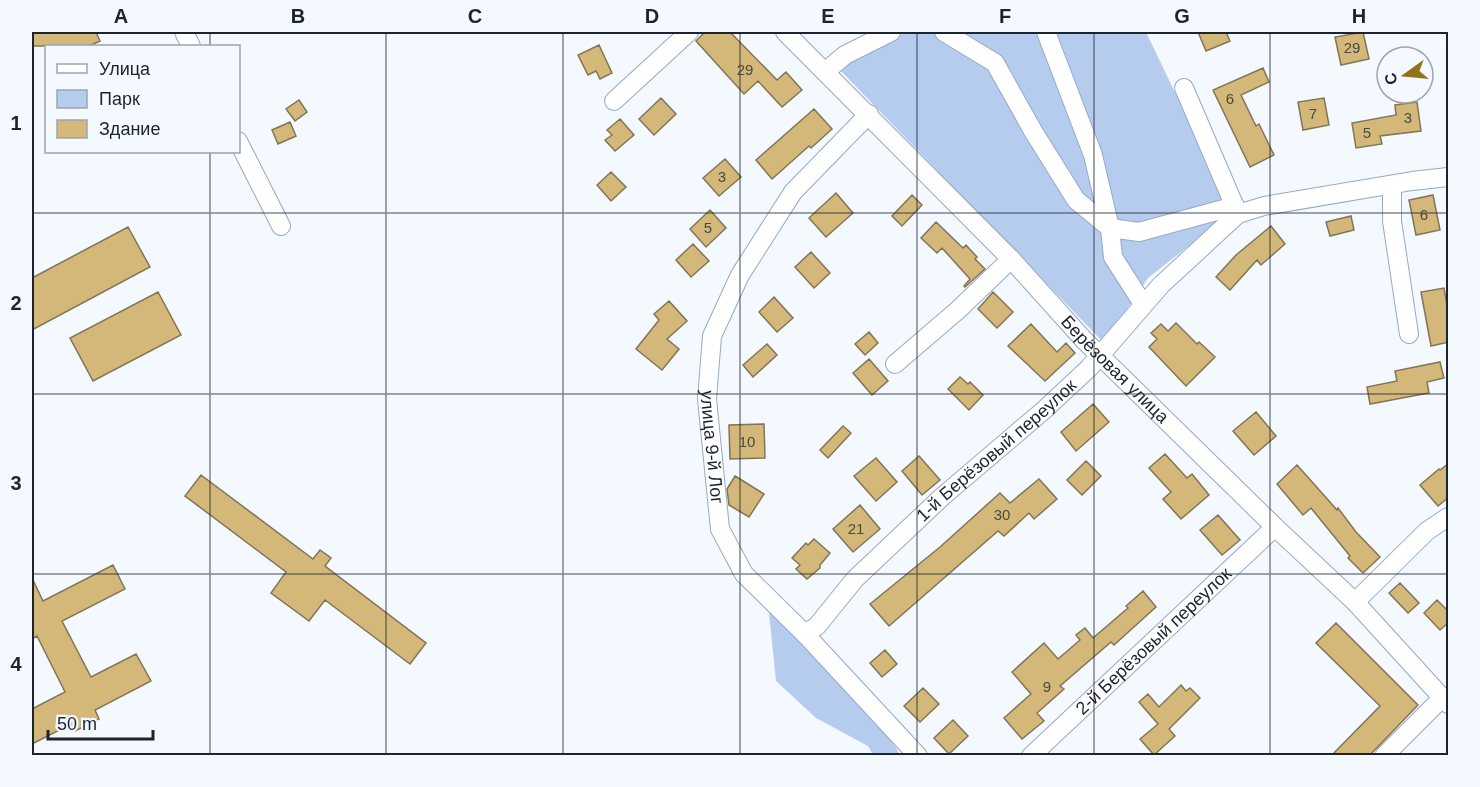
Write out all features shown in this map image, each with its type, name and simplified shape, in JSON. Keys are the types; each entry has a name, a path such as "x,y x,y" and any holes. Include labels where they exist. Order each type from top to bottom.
{"street":[{"path":"614,101 689,32"},
{"name":"Берёзовая улица","path":"784,32 826,71 1011,259 1100,356 1355,602 1445,701"},
{"path":"826,71 845,55 891,32"},
{"path":"944,32 995,63 1033,131 1076,200 1110,228 1139,232 1237,210 1184,88"},
{"path":"1046,32 1093,155 1110,228 1113,257 1143,304"},
{"name":"улица 9-й Лог","path":"869,114 793,192 740,275 712,336 706,399 720,529 744,574 805,634 918,756"},
{"path":"240,145 281,226"},
{"name":"1-й Берёзовый переулок","path":"805,634 817,626 855,579 943,496 1044,410 1100,356 1143,304 1237,210 1449,177"},
{"path":"1392,185 1392,221 1409,334"},
{"path":"895,364 958,310 1011,259"},
{"path":"1355,602 1427,531 1449,517"},
{"name":"2-й Берёзовый переулок","path":"1031,756 1275,527"},
{"path":"1384,756 1445,701"}],"green space":[{"path":"907,32 1146,32 1225,197 1223,219 1148,278 1104,343 838,68 846,56"},
{"path":"768,603 883,725 900,755 873,755 868,746 816,718 776,681"}],"building":[{"path":"32,32 96,32 100,41 91,45 32,46"},
{"path":"705,32 730,32 777,80 786,72 802,90 782,107 758,81 744,94 696,41"},
{"path":"1198,32 1226,32 1230,41 1206,51"},
{"path":"1363,32 1369,59 1341,65 1335,37"},
{"path":"599,45 612,73 600,79 596,71 588,75 578,55"},
{"path":"1263,68 1269,82 1241,95 1274,155 1250,167 1213,90"},
{"path":"661,98 676,114 654,135 639,119"},
{"path":"1324,98 1329,125 1303,130 1298,102"},
{"path":"299,100 307,112 295,121 286,109"},
{"path":"1395,105 1417,105 1421,131 1380,136 1382,144 1356,148 1352,123 1396,115"},
{"path":"814,109 832,129 772,179 756,160"},
{"path":"620,119 634,135 615,151 605,140 612,135 607,130"},
{"path":"290,122 296,136 278,144 272,130"},
{"path":"725,159 741,177 719,196 703,178"},
{"path":"611,172 626,187 611,201 597,185"},
{"path":"836,193 853,213 826,237 809,218"},
{"path":"912,195 922,205 902,226 892,216"},
{"path":"1433,195 1440,230 1416,235 1409,200"},
{"path":"710,210 726,228 706,247 690,229"},
{"path":"1351,216 1354,230 1330,236 1326,222"},
{"path":"936,222 963,248 966,245 985,269 965,287 970,279 942,248 937,253 921,238"},
{"path":"1271,226 1285,244 1261,265 1257,260 1230,290 1216,277 1236,255"},
{"path":"128,227 150,267 32,330 32,278"},
{"path":"693,244 709,261 691,277 676,260"},
{"path":"811,252 830,273 814,288 795,267"},
{"path":"1444,288 1449,317 1449,342 1431,346 1421,292"},
{"path":"158,292 181,335 93,381 70,338"},
{"path":"993,292 1013,312 997,328 978,309"},
{"path":"774,297 793,318 777,332 759,312"},
{"path":"669,301 687,321 667,339 679,349 662,370 636,349 659,320 654,314"},
{"path":"1176,323 1197,344 1199,342 1215,357 1186,386 1149,347 1157,339 1151,333 1161,324 1168,331"},
{"path":"1031,324 1057,352 1066,343 1075,353 1045,381 1008,346"},
{"path":"869,332 878,343 865,355 855,344"},
{"path":"767,344 777,355 753,377 743,365"},
{"path":"869,359 888,381 872,395 853,373"},
{"path":"1440,362 1444,378 1427,382 1429,393 1370,404 1367,387 1397,381 1395,371"},
{"path":"960,377 968,384 970,382 983,395 969,410 948,389"},
{"path":"1093,404 1109,422 1076,451 1061,432"},
{"path":"1256,412 1276,436 1254,455 1233,431"},
{"path":"764,424 765,458 730,459 729,425"},
{"path":"843,426 851,433 828,458 820,450"},
{"path":"1165,454 1187,478 1192,474 1209,495 1181,519 1163,499 1171,492 1149,468"},
{"path":"919,456 940,480 922,495 902,471"},
{"path":"876,458 897,482 876,501 854,476"},
{"path":"1086,461 1101,476 1082,495 1067,480"},
{"path":"1449,463 1449,497 1438,506 1420,485"},
{"path":"1297,465 1380,557 1363,573 1348,558 1350,556 1311,508 1303,515 1277,484"},
{"path":"201,475 313,559 320,550 331,558 325,566 426,643 410,664 325,600 309,621 271,593 286,572 185,496"},
{"path":"735,476 764,494 749,517 729,505 727,489"},
{"path":"1039,479 1057,499 1034,519 1029,513 1004,536 998,531 889,626 870,604 940,547 1000,493 1010,503"},
{"path":"860,505 880,529 853,552 833,529"},
{"path":"1218,515 1240,540 1222,555 1200,530"},
{"path":"814,539 830,553 820,568 807,579 796,569 800,565 792,558 806,543 808,545"},
{"path":"113,565 125,589 62,621 91,677 136,654 151,681 95,710 99,719 75,731 71,724 32,744 32,709 65,692 37,636 32,639 32,578 43,601"},
{"path":"1400,583 1419,603 1408,613 1389,593"},
{"path":"1143,591 1156,607 1114,645 1111,642 1060,686 1064,689 1037,713 1044,721 1022,739 1004,718 1031,694 1012,672 1044,643 1058,659 1080,640 1076,635 1085,628 1093,638 1128,608 1126,606"},
{"path":"1437,600 1449,612 1449,622 1440,630 1424,613"},
{"path":"1336,623 1418,705 1369,756 1331,756 1380,706 1316,643"},
{"path":"885,650 897,664 882,677 870,663"},
{"path":"1181,685 1186,691 1190,688 1200,698 1169,729 1175,736 1154,755 1140,739 1158,724 1139,702 1148,694 1159,707"},
{"path":"923,688 939,704 920,722 904,706"},
{"path":"953,720 968,736 949,754 934,738"}]}
